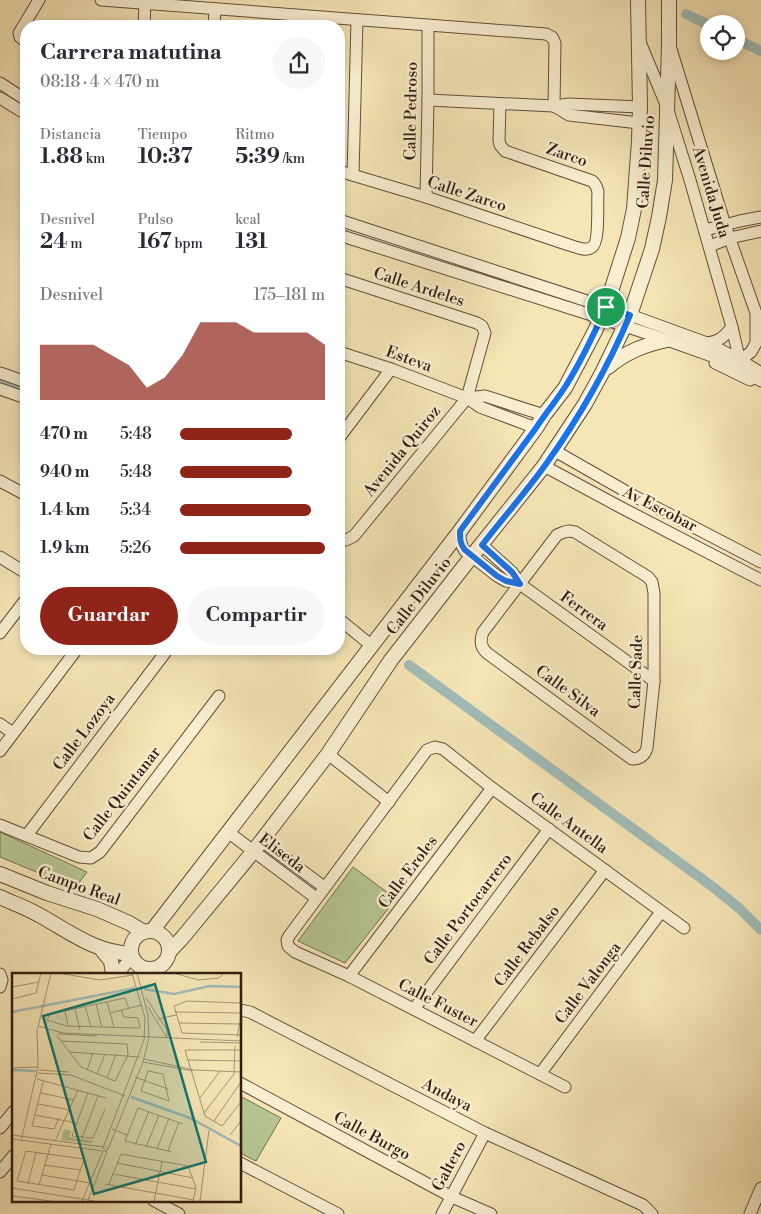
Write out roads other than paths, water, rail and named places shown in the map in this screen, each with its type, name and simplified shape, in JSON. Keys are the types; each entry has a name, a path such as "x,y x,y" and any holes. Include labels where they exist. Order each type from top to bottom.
{"street":[{"path":"31,20 39,0"},
{"path":"101,0 546,34 552,37 555,43 554,106"},
{"name":"Calle Diluvio","path":"148,931 228,832 460,531 565,388 576,368 603,313 632,222 636,192 640,107 638,0"},
{"name":"Calle Diluvio","path":"170,950 183,937 262,841 328,754 391,660 544,466 585,404 603,371 628,321 652,249 659,217 665,180 669,0"},
{"path":"144,20 145,4"},
{"path":"214,20 215,9"},
{"path":"282,14 282,20"},
{"path":"353,175 356,20"},
{"name":"Calle Pedroso","path":"426,197 428,25"},
{"name":"Avenida Juda","path":"639,38 667,107 710,246 741,366 744,371 760,375 756,343 756,313 725,225 669,45"},
{"path":"0,83 20,96"},
{"path":"0,98 20,110"},
{"path":"428,100 554,106 569,104 640,107"},
{"name":"Zarco","path":"500,104 499,140 500,145 505,151 592,181 597,186 596,240 594,246 586,249"},
{"path":"554,106 570,115 639,124"},
{"name":"Calle Zarco","path":"345,173 426,197 569,246 586,249"},
{"path":"705,230 761,217"},
{"path":"345,222 603,313"},
{"path":"710,246 730,238 761,231"},
{"path":"345,237 603,313"},
{"name":"Calle Ardeles","path":"345,280 482,326 485,333 467,398"},
{"name":"Avenida Juda","path":"603,313 707,343 740,360"},
{"name":"Avenida Juda","path":"628,321 761,386"},
{"path":"707,343 722,338 732,327"},
{"path":"603,371 617,359 632,350 649,344 672,342"},
{"name":"Avenida Juda","path":"672,342 723,360 734,362 740,360"},
{"path":"740,360 751,352 756,343"},
{"name":"Esteva","path":"345,354 467,398 480,407 536,428"},
{"path":"345,430 391,369"},
{"path":"0,373 20,380"},
{"path":"0,389 20,396"},
{"name":"Esteva","path":"467,398 485,396 544,415"},
{"name":"Avenida Quiroz","path":"345,540 354,536 467,398"},
{"path":"555,451 634,496 761,562"},
{"name":"Av Escobar","path":"544,466 761,580"},
{"path":"0,480 20,492"},
{"name":"Ferrera","path":"460,531 461,545 465,550 497,576 506,581 520,584"},
{"name":"Calle Sade","path":"520,584 557,535 564,532 575,532 651,579 653,585 654,681 647,748 646,752 640,757"},
{"path":"714,555 718,540"},
{"name":"Ferrera","path":"482,545 512,572 520,584 654,681"},
{"path":"0,557 20,569"},
{"name":"Calle Silva","path":"520,584 483,632 481,642 484,650 632,759 640,757"},
{"path":"0,633 20,607"},
{"path":"345,624 391,660"},
{"path":"0,751 72,655"},
{"name":"Calle Lozoya","path":"27,835 163,655"},
{"name":"Calle Quintanar","path":"0,825 78,856 91,858 100,852 219,696"},
{"path":"0,724 13,733"},
{"name":"Calle Antella","path":"389,802 426,750 435,747 443,749 492,788 684,928"},
{"path":"316,898 389,802 328,754"},
{"name":"Calle Eroles","path":"349,976 492,788"},
{"name":"Calle Portocarrero","path":"414,1009 549,829"},
{"name":"Eliseda","path":"228,832 316,898"},
{"name":"Eliseda","path":"262,841 324,887"},
{"name":"Calle Rebalso","path":"475,1041 605,870"},
{"name":"Campo Real","path":"0,874 46,893 97,909 148,931"},
{"path":"0,898 38,914 102,950 132,955"},
{"name":"Calle Fuster","path":"316,898 287,940 288,946 294,952 349,976 565,1087"},
{"name":"Calle Valonga","path":"540,1074 661,912"},
{"path":"148,931 161,934 167,941 170,950 166,962 153,971 141,967 134,962 132,945 136,937 148,931"},
{"path":"102,950 111,961 113,973"},
{"path":"119,973 132,955"},
{"path":"0,974 2,980 0,987"},
{"name":"Andaya","path":"241,1010 259,1016 485,1133 643,1205 652,1214"},
{"name":"Calle Burgo","path":"241,1084 452,1196 491,1214"},
{"name":"Galtero","path":"442,1214 485,1133"},
{"path":"0,1172 12,1157"},
{"path":"241,1164 338,1214"},
{"path":"750,1214 761,1188"},
{"path":"157,1202 180,1214"}],"waterway":[{"path":"686,14 700,21"},
{"path":"745,43 761,51"},
{"path":"0,381 20,388"},
{"path":"409,665 713,887 739,908 761,930"}]}
